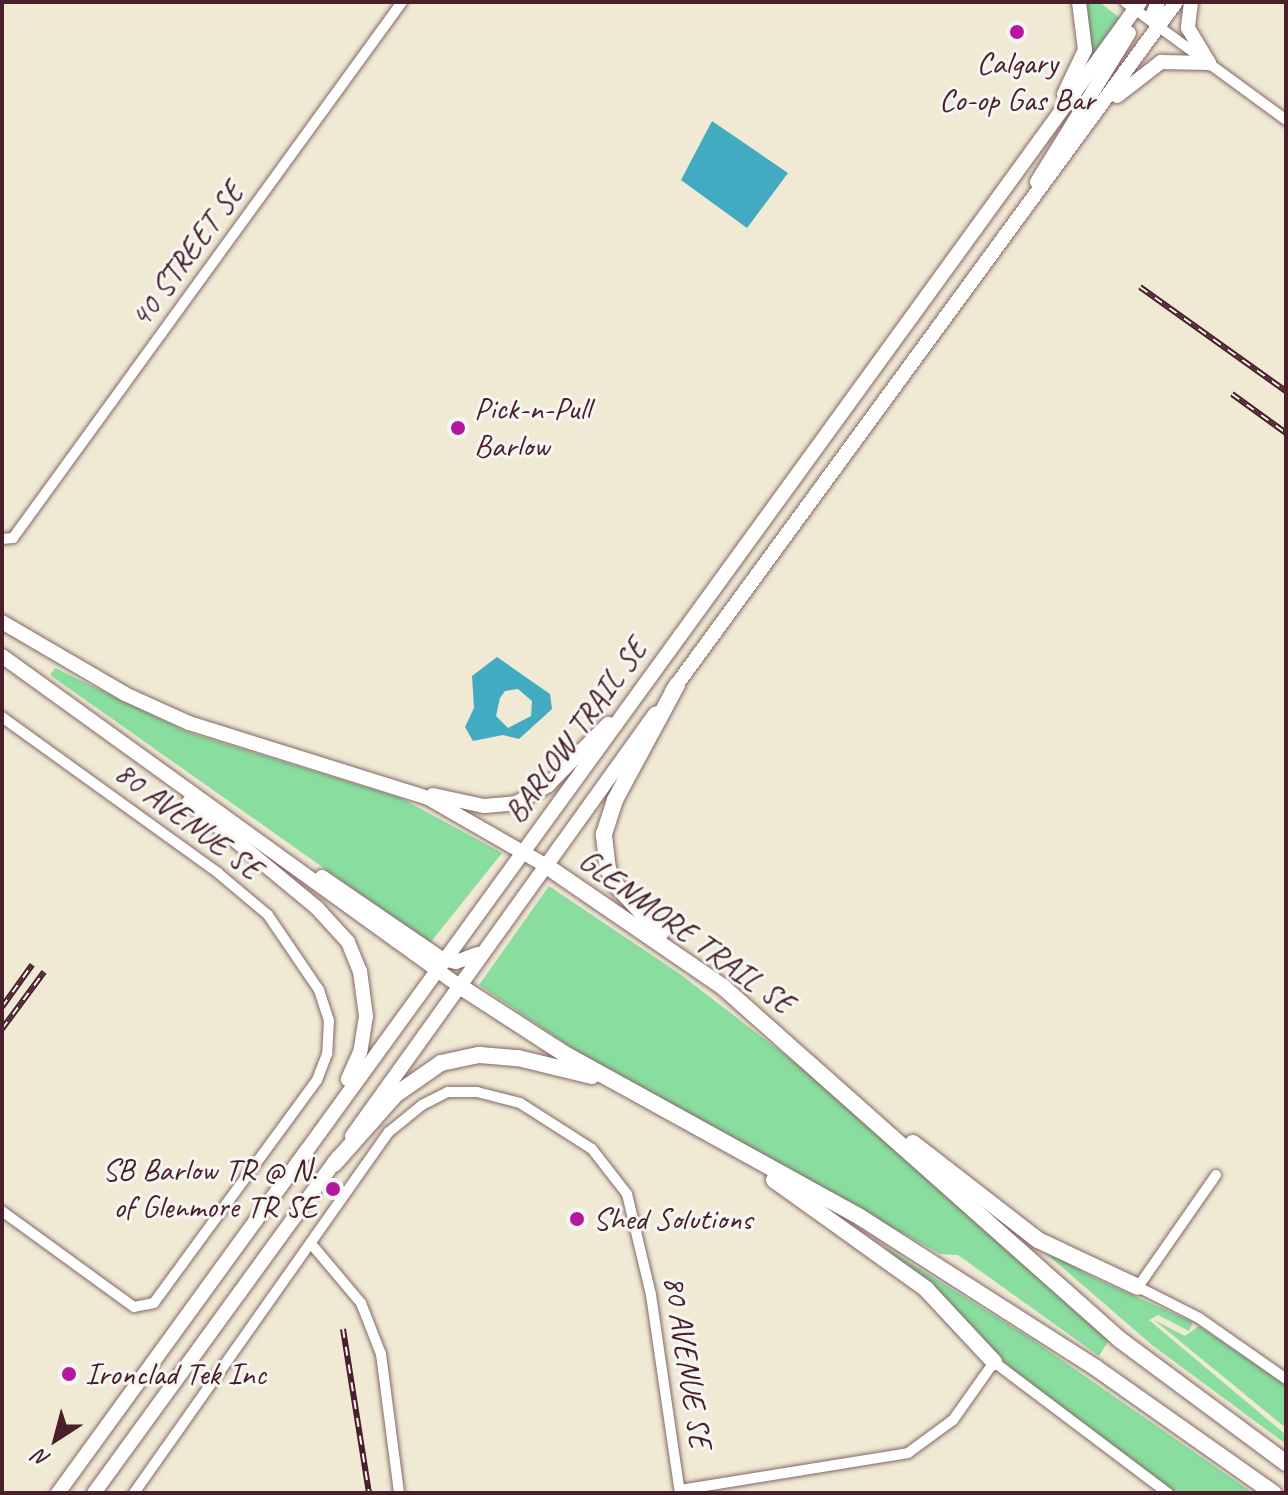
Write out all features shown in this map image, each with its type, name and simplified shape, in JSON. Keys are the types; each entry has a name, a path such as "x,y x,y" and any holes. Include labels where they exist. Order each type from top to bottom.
{"highway":[{"path":"677,685 607,815 605,852 616,885 693,965"},
{"name":"GLENMORE TRAIL SE","path":"545,865 693,965 793,1047 1119,1339 1286,1463"},
{"path":"458,985 613,1081 873,1226 1096,1368 1273,1493"},
{"path":"793,1047 1022,1229 1074,1261 1138,1287"},
{"path":"334,1164 395,1095 441,1063 480,1055 518,1058 613,1081"},
{"path":"707,1133 926,1289 994,1362"}],"main road":[{"path":"1021,166 1082,60 1087,31 1079,2"},
{"path":"1158,2 1152,16 1159,27"},
{"name":"BARLOW TRAIL SE","path":"94,1493 334,1164 481,952 1008,236 1176,2"},
{"path":"1191,2 1188,28 1209,63"},
{"path":"1008,236 1129,33 1134,4"},
{"name":"BARLOW TRAIL SE","path":"58,1492 1021,166 1134,4"},
{"path":"1084,131 1148,69 1172,61 1209,63"},
{"name":"GLENMORE TRAIL SE","path":"2,622 69,665 189,723 387,782 545,865"},
{"path":"2,656 253,837 356,896 439,964 458,985"},
{"path":"387,782 462,803 516,803 548,785 647,683"},
{"path":"149,762 317,908 348,942 360,971 366,1016 360,1052 327,1118"},
{"path":"439,964 456,962 481,952"}],"street":[{"name":"40 STREET SE","path":"7,538 402,2"},
{"path":"1134,4 1159,27 1286,120"},
{"name":"80 AVENUE SE","path":"2,717 218,873 268,915 319,990 329,1020 327,1054 317,1080 154,1303 134,1307 2,1211"},
{"name":"80 AVENUE SE","path":"134,1493 313,1246 389,1132 422,1105 448,1092 477,1092 520,1103 606,1162 627,1194 636,1219 680,1492"},
{"path":"1216,1175 1138,1287 1199,1318 1286,1379"},
{"path":"313,1246 361,1303 381,1354 399,1493"},
{"path":"680,1492 908,1453 953,1420 994,1362 1168,1493"}],"green space":[{"path":"1084,2 1099,2 1120,18 1092,57"},
{"path":"55,668 187,732 401,798 502,853 430,943 50,675"},
{"path":"549,886 680,974 806,1071 1109,1340 1099,1356 958,1255 940,1254 581,1054 479,985"},
{"path":"1034,1243 1094,1278 1193,1322 1189,1331 1158,1315 1149,1320 1286,1435 1286,1444 1152,1345"},
{"path":"885,1247 1033,1340 1253,1493 1176,1493 1021,1378"},
{"path":"1154,1320 1185,1336 1199,1326 1286,1385 1286,1428"}],"water":[{"path":"712,121 788,173 747,228 681,180"},
{"path":"497,657 550,694 552,709 519,739 503,735 473,741 465,727 474,708 472,676","holes":["518,689 532,701 531,716 508,728 496,716 505,691"]}],"railway":[{"path":"1140,287 1286,391"},
{"path":"1232,394 1286,433"},
{"path":"2,1007 32,965"},
{"path":"2,1029 44,972"},
{"path":"343,1329 369,1493"}],"place":[{"name":"Calgary Co-op Gas Bar","path":"1017,32"},
{"name":"Pick-n-Pull Barlow","path":"458,428"},
{"name":"SB Barlow TR @ N. of Glenmore TR SE","path":"333,1189"},
{"name":"Shed Solutions","path":"577,1219"},
{"name":"Ironclad Tek Inc","path":"69,1374"}]}
